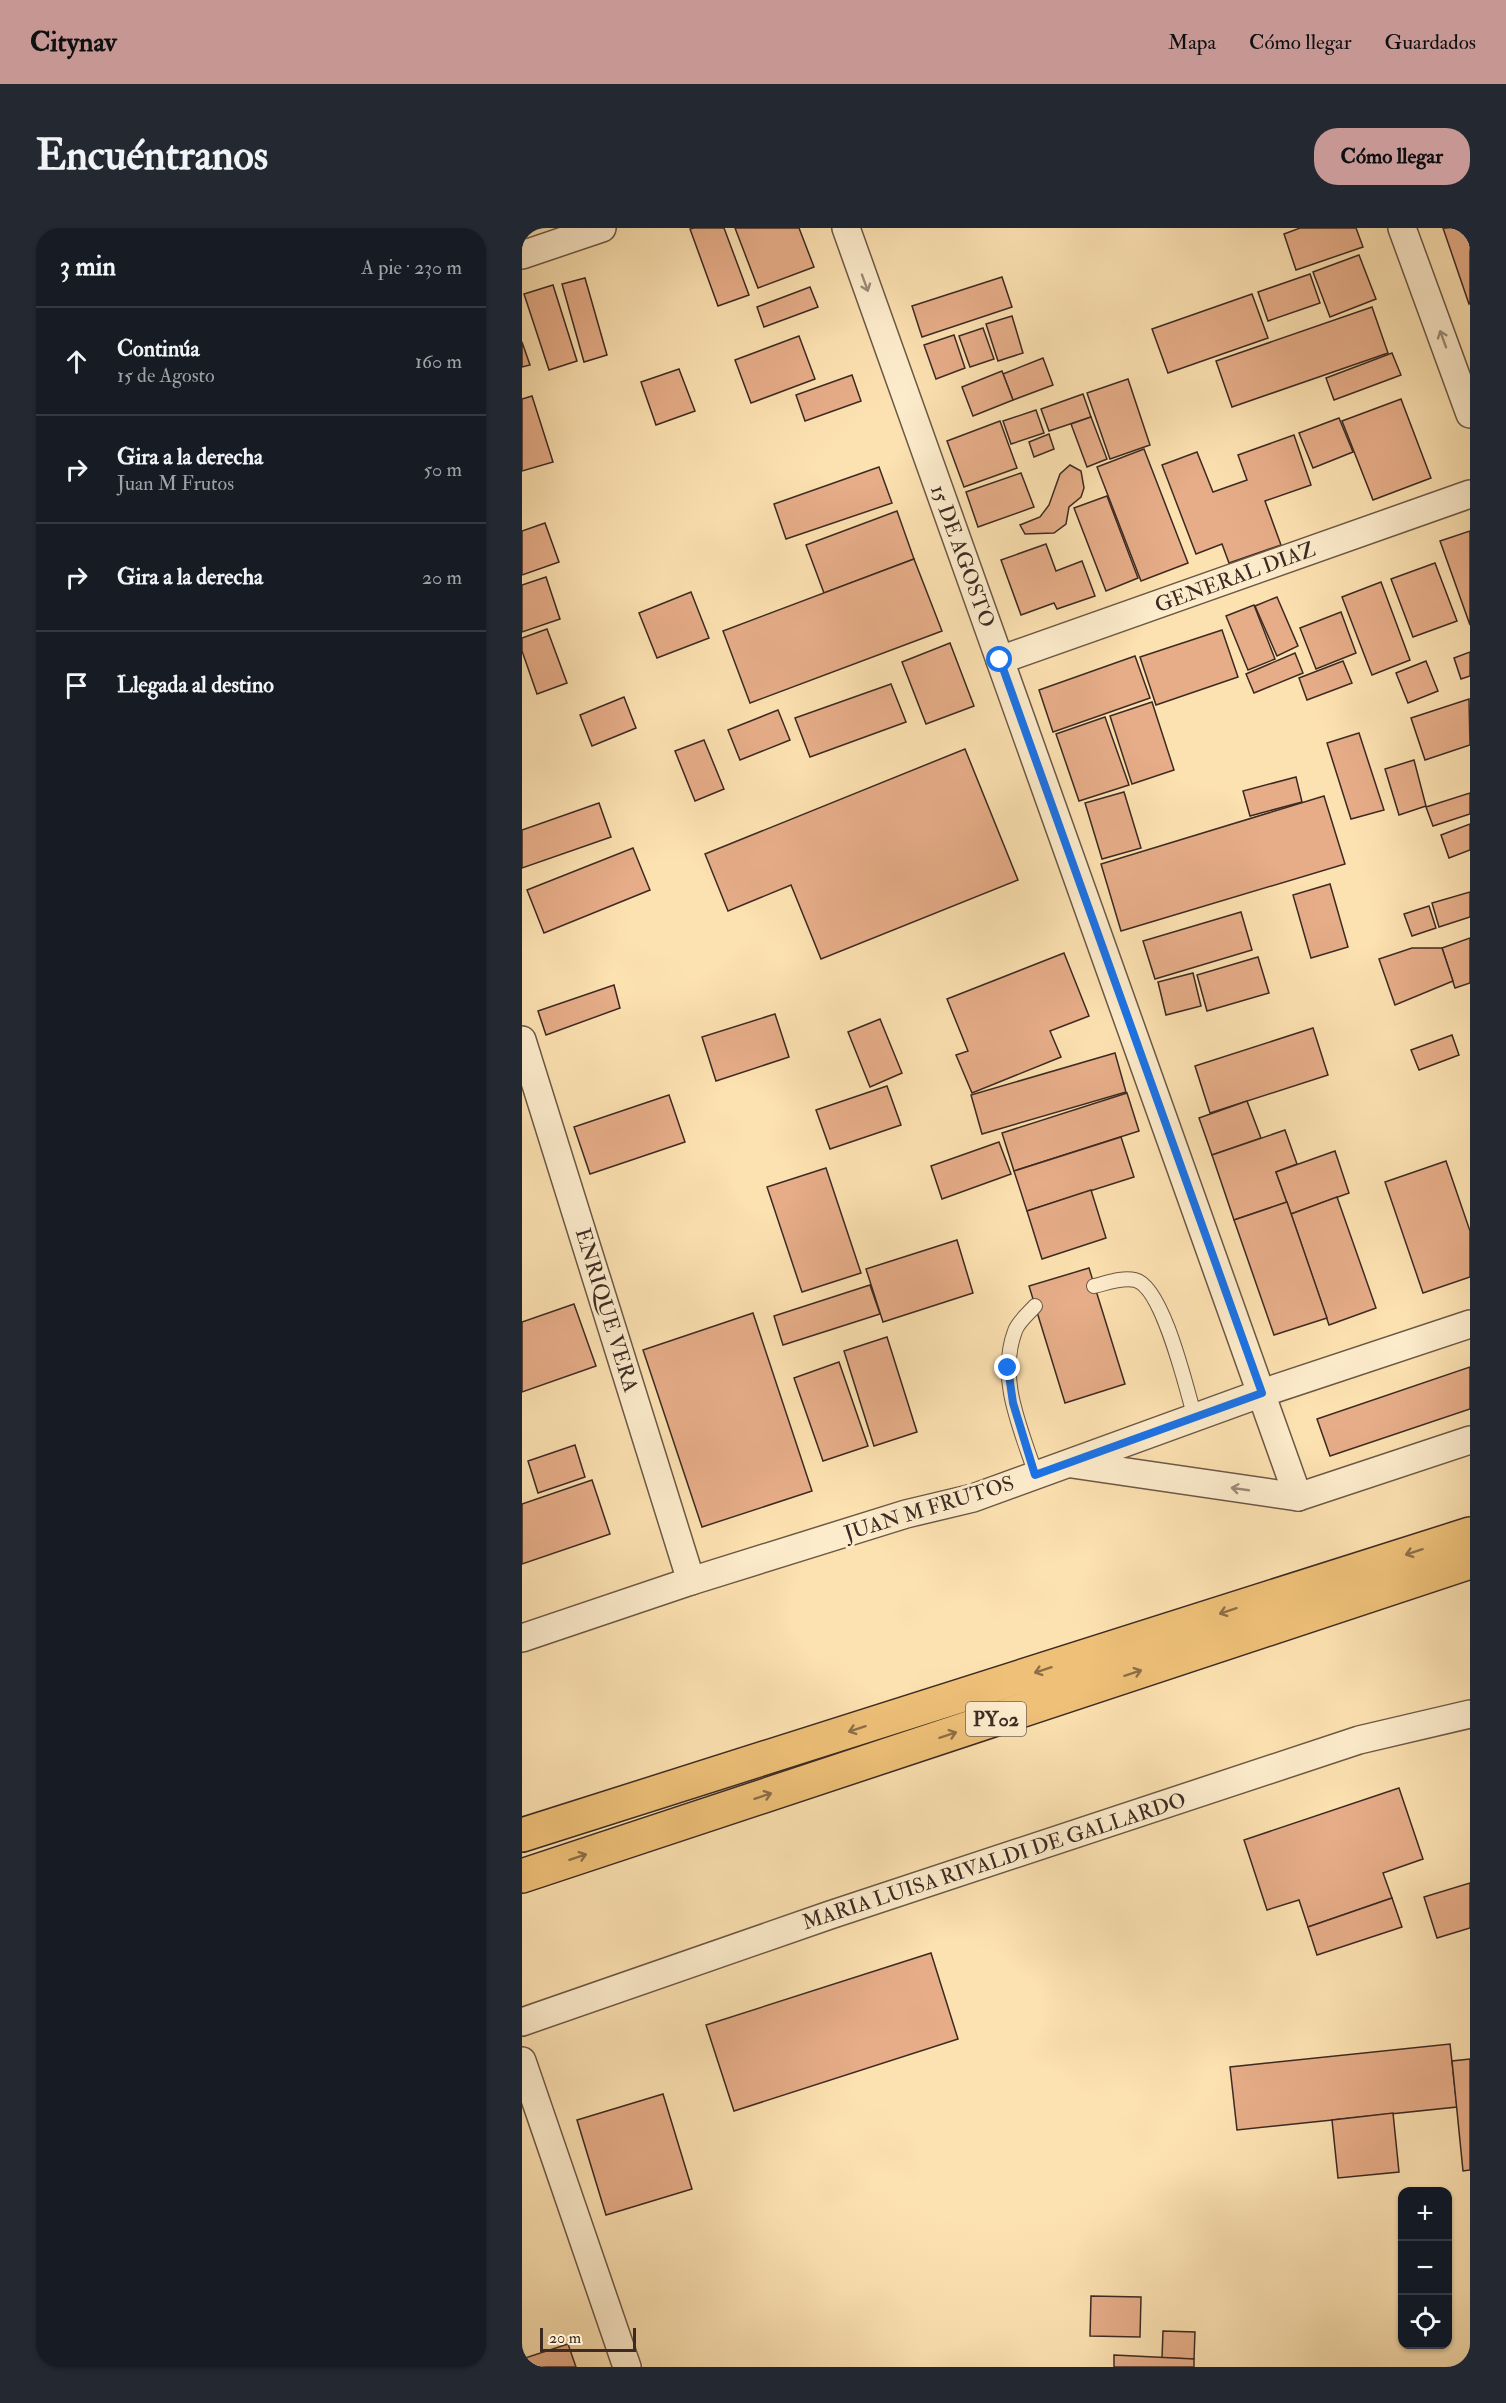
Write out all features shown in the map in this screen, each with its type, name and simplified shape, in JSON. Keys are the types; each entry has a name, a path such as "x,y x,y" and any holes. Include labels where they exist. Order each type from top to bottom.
{"highway":[{"name":"PY02","path":"522,1835 1470,1534"},
{"name":"PY02","path":"522,1876 1470,1562"}],"street":[{"path":"522,255 602,228"},
{"name":"15 DE AGOSTO","path":"846,228 1298,1497"},
{"path":"1402,228 1470,414"},
{"name":"GENERAL DIAZ","path":"1000,660 1470,494"},
{"name":"ENRIQUE VERA","path":"522,1040 692,1581"},
{"name":"JUAN M FRUTOS","path":"522,1638 692,1581 906,1514 973,1498 1262,1393 1470,1324"},
{"path":"1068,1463 1298,1497 1470,1440"},
{"name":"MARIA LUISA RIVALDI DE GALLARDO","path":"522,2022 830,1915 1359,1740 1470,1714"},
{"path":"522,2061 627,2367"}],"lane":[{"path":"1094,1286 1125,1279 1138,1280 1152,1294 1176,1355 1195,1418"},
{"path":"1035,1305 1015,1329 1008,1368 1013,1403 1035,1475"}],"building":[{"path":"724,228 749,295 718,306 690,229"},
{"path":"735,228 799,228 814,267 758,288"},
{"path":"1300,228 1356,228 1363,247 1296,270 1284,234"},
{"path":"1443,228 1470,228 1469,304"},
{"path":"1359,255 1376,299 1330,317 1313,272"},
{"path":"1310,274 1320,303 1268,321 1258,292"},
{"path":"1002,277 1012,307 922,337 912,306"},
{"path":"585,278 607,355 584,362 562,284"},
{"path":"553,285 577,361 549,370 524,294"},
{"path":"810,287 818,307 764,327 757,307"},
{"path":"1252,294 1268,338 1168,373 1152,329"},
{"path":"1372,307 1388,353 1232,407 1216,361"},
{"path":"1012,316 1023,353 998,361 986,324"},
{"path":"983,328 994,359 970,367 959,336"},
{"path":"954,335 965,368 936,379 924,345"},
{"path":"799,336 815,379 751,403 735,360"},
{"path":"522,342 530,365 522,367"},
{"path":"1392,353 1401,375 1334,400 1326,378"},
{"path":"1043,358 1053,385 1013,400 1003,374"},
{"path":"679,369 695,411 656,425 641,382"},
{"path":"1002,371 1013,400 973,416 962,387"},
{"path":"852,375 861,401 805,421 796,395"},
{"path":"1128,379 1150,445 1110,459 1087,393"},
{"path":"1083,394 1091,417 1049,431 1041,409"},
{"path":"532,396 553,462 522,471 522,399"},
{"path":"1401,399 1431,478 1373,500 1342,421"},
{"path":"1036,410 1044,433 1011,444 1003,421"},
{"path":"1091,417 1107,459 1087,467 1071,424"},
{"path":"1339,418 1353,452 1313,468 1299,433"},
{"path":"1000,421 1017,468 964,487 947,441"},
{"path":"1049,434 1054,449 1034,457 1029,442"},
{"path":"1294,435 1311,485 1265,501 1281,545 1229,563 1222,544 1196,554 1162,465 1197,452 1213,492 1247,480 1238,455"},
{"path":"1144,449 1188,563 1141,581 1097,467"},
{"path":"1070,465 1081,471 1084,488 1081,497 1069,507 1066,524 1054,533 1025,534 1020,525 1040,517 1049,505 1060,474"},
{"path":"879,467 892,503 786,539 774,504"},
{"path":"1021,473 1034,507 978,527 966,492"},
{"path":"1107,496 1138,578 1106,591 1074,508"},
{"path":"897,511 914,559 824,593 806,545"},
{"path":"545,523 559,562 522,575 522,531"},
{"path":"1470,531 1470,625 1440,541"},
{"path":"1046,544 1056,571 1082,561 1095,596 1057,609 1054,603 1021,615 1001,560"},
{"path":"914,559 942,631 750,703 723,631"},
{"path":"1435,563 1457,621 1413,637 1391,579"},
{"path":"546,577 560,619 522,632 522,585"},
{"path":"1381,582 1410,660 1372,675 1342,597"},
{"path":"691,592 709,638 657,658 639,613"},
{"path":"1277,597 1298,646 1277,656 1255,606"},
{"path":"1254,605 1275,659 1248,670 1226,616"},
{"path":"1341,612 1356,653 1316,669 1300,628"},
{"path":"547,629 567,683 537,694 522,651 522,638"},
{"path":"1222,630 1238,677 1156,705 1140,657"},
{"path":"950,643 974,706 926,724 902,662"},
{"path":"1470,652 1470,676 1461,679 1454,658"},
{"path":"1295,653 1303,673 1254,693 1246,674"},
{"path":"1135,656 1150,698 1053,732 1039,690"},
{"path":"1343,661 1352,683 1307,700 1299,678"},
{"path":"1426,661 1438,691 1408,703 1396,673"},
{"path":"891,684 906,722 810,757 795,718"},
{"path":"624,697 636,728 592,746 580,715"},
{"path":"1469,699 1470,745 1425,760 1411,718"},
{"path":"1152,702 1174,770 1132,784 1110,716"},
{"path":"778,710 790,740 740,760 728,730"},
{"path":"1105,717 1129,785 1079,801 1056,734"},
{"path":"1359,733 1384,810 1351,819 1327,743"},
{"path":"704,740 724,789 695,801 675,751"},
{"path":"965,749 1018,880 821,959 791,885 728,911 705,854"},
{"path":"1414,760 1426,806 1399,815 1385,769"},
{"path":"1296,777 1302,802 1250,816 1243,791"},
{"path":"1124,792 1141,848 1102,859 1085,803"},
{"path":"1470,793 1470,814 1433,826 1426,807"},
{"path":"1324,796 1345,864 1121,931 1101,864"},
{"path":"599,803 611,837 522,868 522,830"},
{"path":"1470,824 1470,850 1449,858 1441,835"},
{"path":"633,848 650,890 544,933 527,890"},
{"path":"1330,884 1348,947 1311,958 1293,895"},
{"path":"1470,892 1470,917 1439,927 1432,903"},
{"path":"1429,906 1436,928 1412,936 1404,914"},
{"path":"1241,912 1252,950 1155,979 1143,941"},
{"path":"1470,938 1470,983 1455,988 1442,948"},
{"path":"1412,948 1442,948 1453,981 1395,1005 1379,959"},
{"path":"1064,953 1089,1016 1050,1031 1061,1057 972,1093 956,1055 968,1051 947,999"},
{"path":"1258,957 1269,993 1207,1011 1197,975"},
{"path":"1193,973 1201,1006 1166,1015 1158,982"},
{"path":"614,985 620,1008 546,1035 538,1011"},
{"path":"775,1014 789,1057 716,1081 702,1037"},
{"path":"880,1019 902,1073 870,1087 848,1032"},
{"path":"1313,1028 1328,1075 1210,1113 1195,1066"},
{"path":"1452,1035 1459,1055 1419,1070 1411,1050"},
{"path":"1115,1053 1126,1092 982,1134 971,1095"},
{"path":"887,1086 901,1125 830,1149 816,1110"},
{"path":"1127,1093 1139,1131 1014,1171 1002,1133"},
{"path":"669,1095 685,1142 590,1174 574,1127"},
{"path":"1247,1101 1261,1138 1212,1155 1199,1118"},
{"path":"1285,1130 1297,1164 1276,1172 1287,1202 1234,1220 1212,1155"},
{"path":"1121,1137 1134,1177 1027,1211 1014,1171"},
{"path":"999,1142 1011,1174 942,1199 931,1166"},
{"path":"1335,1151 1349,1193 1291,1214 1276,1172"},
{"path":"1446,1161 1470,1231 1470,1277 1423,1293 1385,1182"},
{"path":"826,1168 861,1273 802,1292 767,1187"},
{"path":"1091,1190 1106,1238 1042,1259 1027,1211"},
{"path":"1337,1197 1376,1308 1329,1325 1291,1214"},
{"path":"1287,1202 1327,1318 1274,1335 1234,1220"},
{"path":"957,1240 973,1293 883,1322 866,1269"},
{"path":"1089,1268 1125,1384 1065,1403 1029,1286"},
{"path":"870,1285 880,1314 783,1345 774,1316"},
{"path":"574,1304 596,1366 522,1392 522,1322"},
{"path":"753,1313 812,1491 702,1527 643,1350"},
{"path":"887,1337 917,1432 874,1446 844,1351"},
{"path":"839,1362 868,1446 823,1461 794,1378"},
{"path":"1470,1367 1470,1409 1330,1456 1317,1419"},
{"path":"575,1445 585,1477 538,1493 528,1461"},
{"path":"592,1480 610,1534 522,1564 522,1504"},
{"path":"1399,1788 1423,1859 1383,1873 1392,1898 1308,1927 1299,1900 1267,1910 1244,1840"},
{"path":"1470,1883 1470,1928 1437,1938 1424,1897"},
{"path":"1392,1898 1402,1927 1317,1955 1308,1927"},
{"path":"931,1953 958,2039 734,2111 706,2025"},
{"path":"1450,2044 1457,2107 1237,2130 1230,2067"},
{"path":"1470,2059 1470,2170 1463,2171 1452,2061"},
{"path":"663,2094 692,2189 606,2215 577,2120"},
{"path":"1393,2113 1399,2172 1338,2178 1332,2120"},
{"path":"1091,2296 1141,2297 1140,2337 1090,2336"},
{"path":"1163,2331 1195,2332 1194,2359 1162,2358"},
{"path":"568,2344 576,2367 522,2367 522,2359"},
{"path":"1114,2355 1194,2359 1194,2367 1114,2367"}],"route":[{"path":"1000,660 1262,1393 1035,1475 1013,1403 1008,1368"}]}
